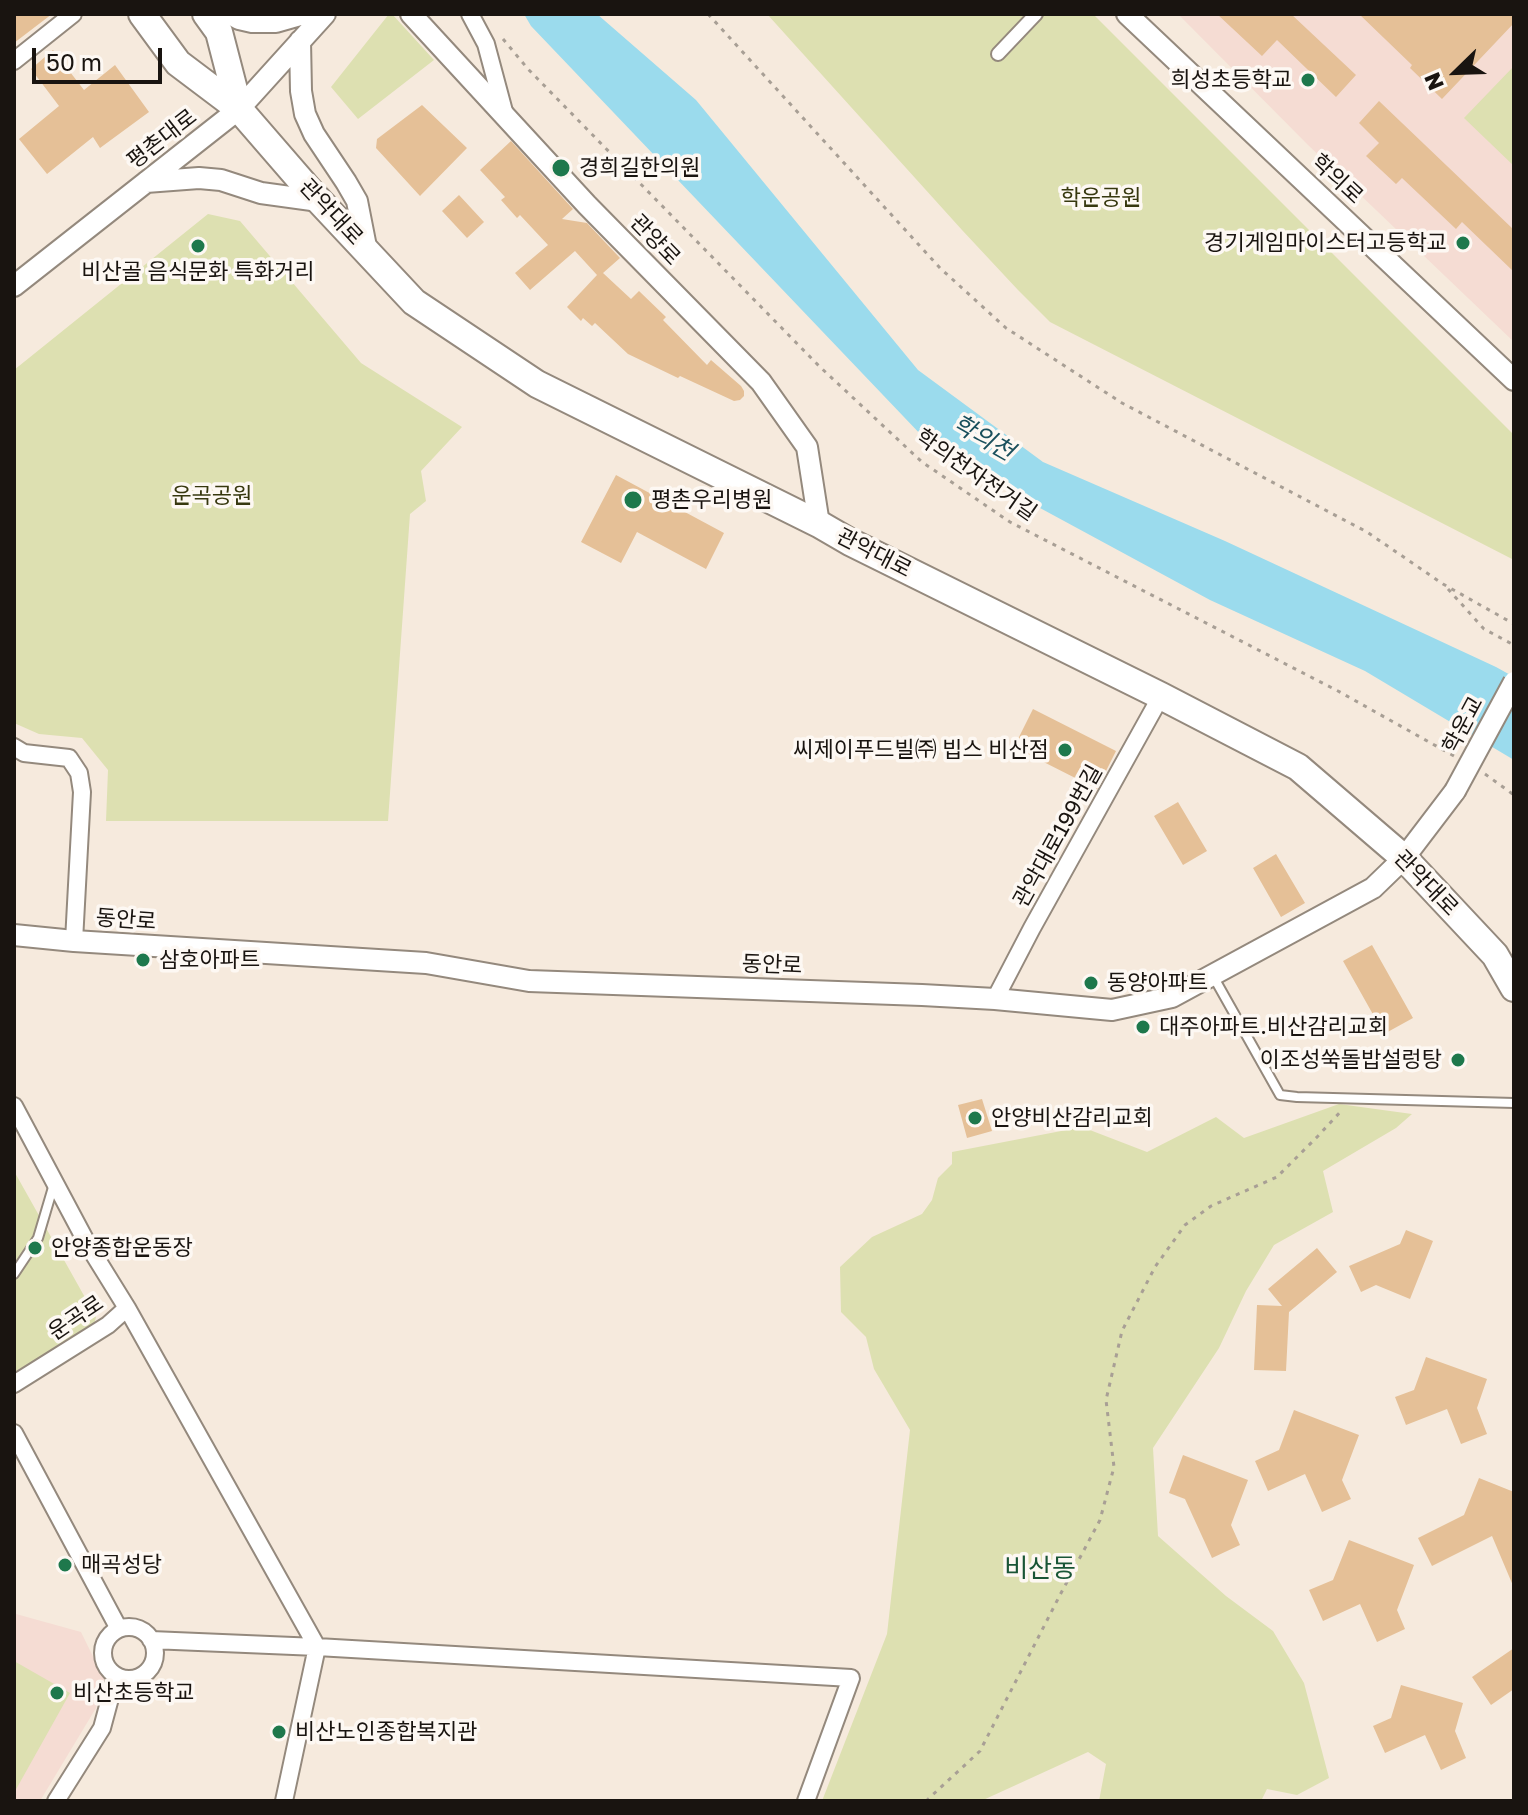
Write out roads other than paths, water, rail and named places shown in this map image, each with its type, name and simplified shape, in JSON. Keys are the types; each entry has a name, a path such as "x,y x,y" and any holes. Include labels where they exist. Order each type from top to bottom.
{"main road":[{"name":"관악대로","path":"142,14 178,63 239,109 319,201 414,302 537,384 1298,767 1404,858 1495,955 1514,988"},
{"name":"관악대로","path":"206,14 219,32 239,109"}],"street":[{"path":"14,61 73,14"},
{"path":"230,14 252,22 276,22 304,14"},
{"name":"평촌대로","path":"14,286 239,109 325,14"},
{"name":"관양로","path":"411,14 587,205 761,382 807,447 819,524"},
{"path":"470,14 486,44 506,116"},
{"path":"998,54 1036,14"},
{"name":"학의로","path":"1127,14 1514,380"},
{"path":"300,41 301,91 305,114 314,134 357,201 367,252"},
{"path":"146,182 210,179 230,182 261,193 319,201"},
{"name":"학운교","path":"1455,791 1514,682"},
{"name":"관악대로199번길","path":"995,999 1161,696"},
{"path":"14,747 24,753 69,758 79,773 82,792 74,941"},
{"name":"동안로","path":"14,935 426,963 529,981 922,995 1112,1010 1172,997 1373,888 1404,858 1455,791"},
{"name":"운곡로","path":"14,1106 88,1245 127,1308 108,1325 14,1384"},
{"path":"127,1308 317,1647 284,1801"},
{"path":"14,1433 119,1629"},
{"path":"131,1627 142,1631 151,1640 155,1651 153,1662 148,1671 138,1678 127,1680 107,1668 103,1657 104,1646 110,1635 119,1629 131,1627"},
{"path":"151,1640 851,1678 806,1801"},
{"path":"56,1801 102,1728 116,1676"}],"lane":[{"path":"1213,975 1280,1095 1514,1103"},
{"path":"14,1274 38,1238 55,1180"}],"water":[{"name":"학의천","path":"524,14 597,14 696,100 918,370 1043,462 1225,541 1514,677 1514,760 1365,671 1210,600 1016,495 924,438 531,26"}],"place":[{"name":"희성초등학교","path":"1308,80"},
{"name":"경희길한의원","path":"561,168"},
{"name":"경기게임마이스터고등학교","path":"1463,243"},
{"name":"비산골 음식문화 특화거리","path":"198,246"},
{"name":"평촌우리병원","path":"633,500"},
{"name":"씨제이푸드빌㈜ 빕스 비산점","path":"1065,750"},
{"name":"삼호아파트","path":"143,960"},
{"name":"동양아파트","path":"1091,983"},
{"name":"대주아파트.비산감리교회","path":"1143,1027"},
{"name":"이조성쑥돌밥설렁탕","path":"1458,1060"},
{"name":"안양비산감리교회","path":"975,1118"},
{"name":"안양종합운동장","path":"35,1248"},
{"name":"매곡성당","path":"65,1565"},
{"name":"비산초등학교","path":"57,1693"},
{"name":"비산노인종합복지관","path":"279,1732"}],"district":[{"name":"비산동","path":"1040,1569"}],"park label":[{"name":"학운공원","path":"1101,198"},
{"name":"운곡공원","path":"212,496"}]}
